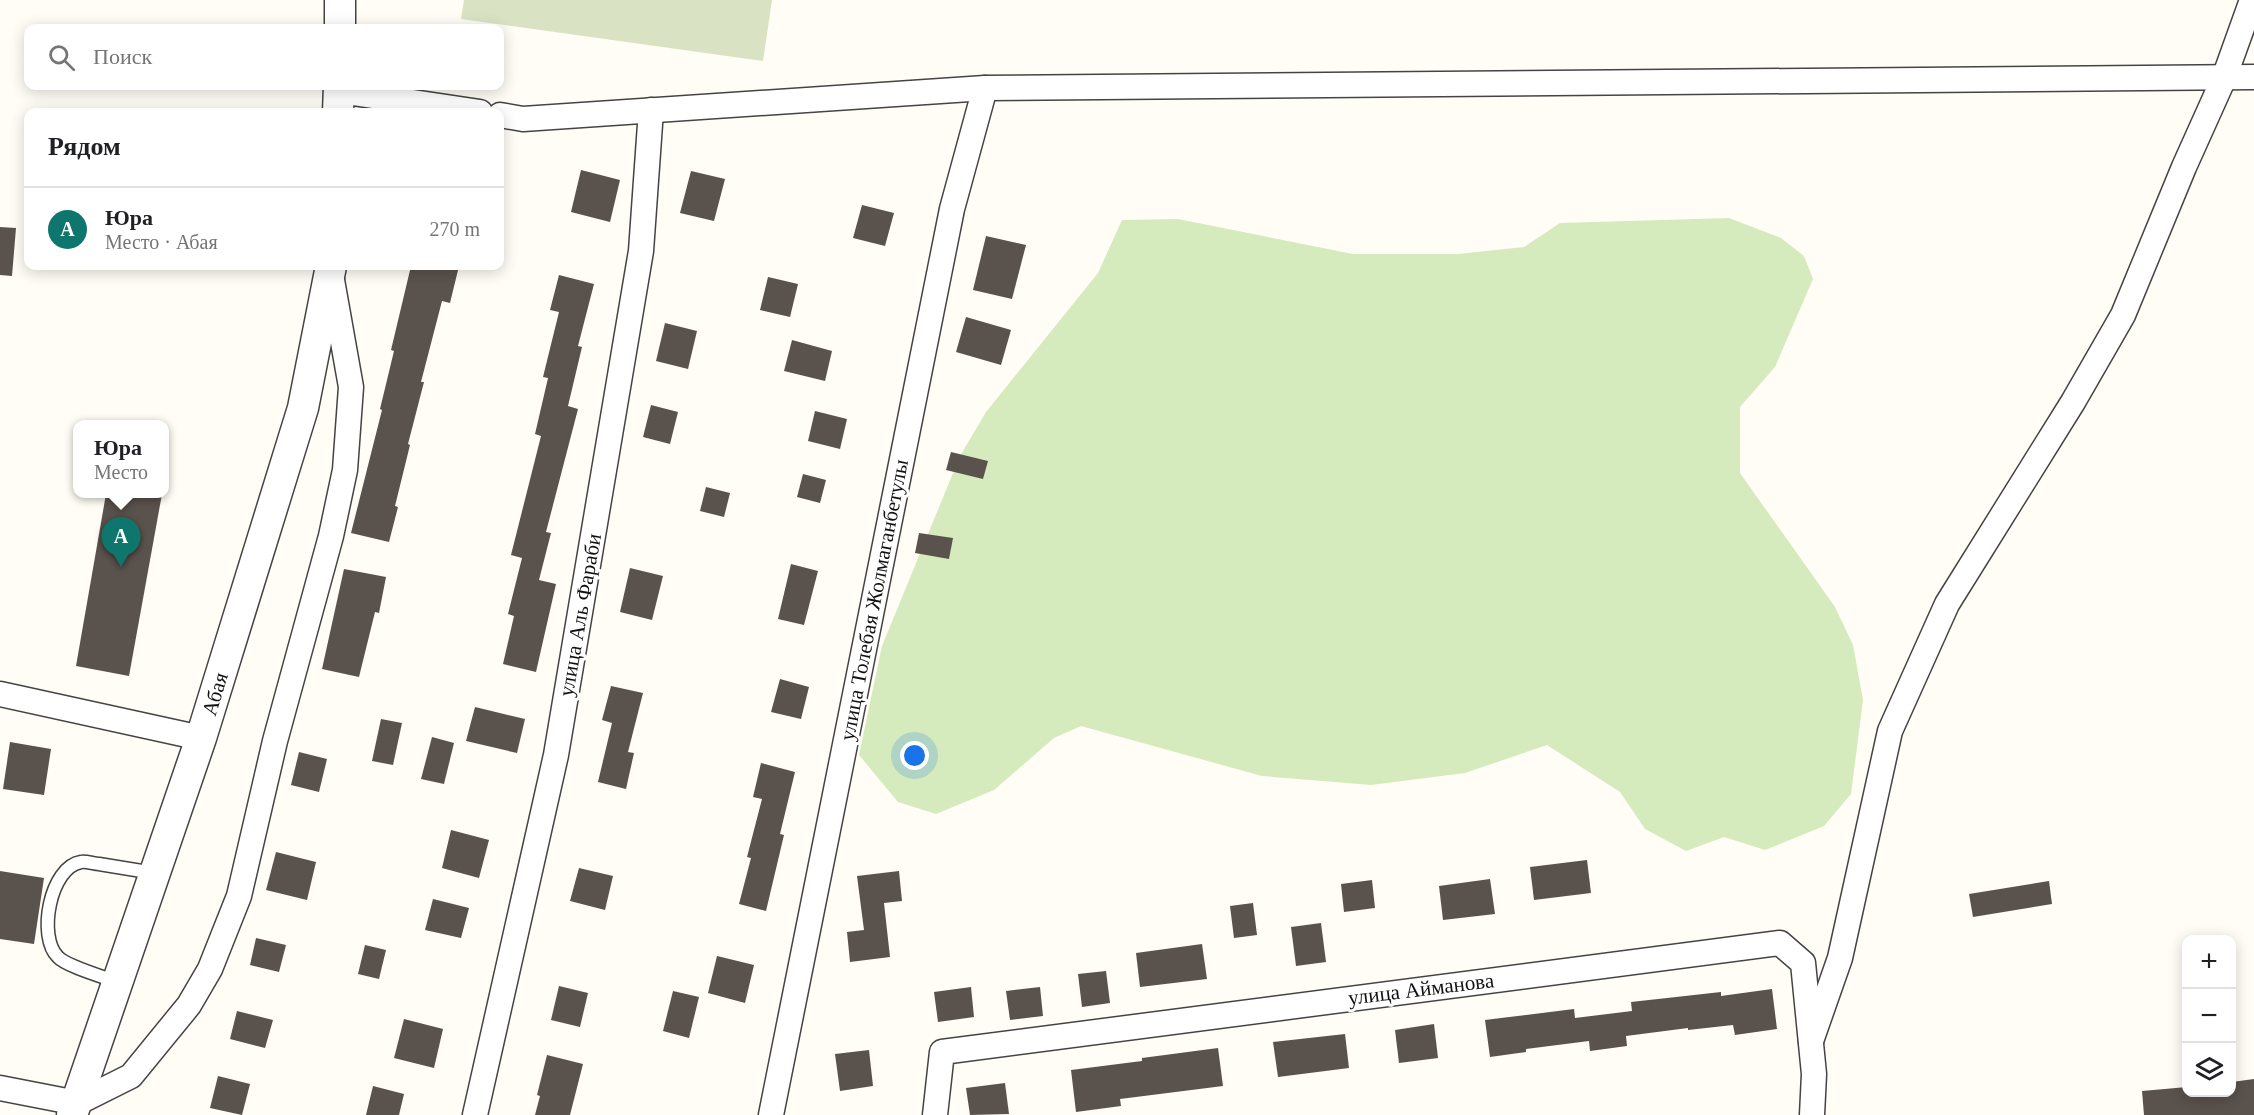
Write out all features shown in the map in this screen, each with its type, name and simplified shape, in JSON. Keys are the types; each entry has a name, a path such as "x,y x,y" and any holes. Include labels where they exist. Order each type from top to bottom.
{"street":[{"path":"340,0 340,24"},
{"path":"1811,1041 1840,958 1890,731 1947,604 2073,402 2123,315 2184,167 2224,78 2252,0"},
{"path":"504,117 523,119 985,88 2254,76"},
{"name":"улица Толебая Жолмаганбетулы","path":"771,1115 952,209 985,88"},
{"path":"339,96 445,108"},
{"name":"улица Аль Фараби","path":"475,1115 556,755 641,251 651,110"},
{"path":"0,1088 75,1109 131,1076 189,1005 210,969 239,896 275,741 331,536 345,470 351,387 331,270"},
{"name":"Абая","path":"75,1109 201,738 303,408 331,270"},
{"path":"0,694 201,738"},
{"name":"улица Айманова","path":"935,1115 942,1052 1780,943 1803,963 1814,1074 1812,1115"}],"lane":[{"path":"118,982 58,958 50,947 47,932 52,895 68,868 81,862 156,873"}],"green space":[{"path":"464,0 772,0 763,61 461,19"},
{"path":"1729,218 1781,238 1804,256 1813,279 1775,367 1740,407 1740,473 1835,607 1853,645 1863,700 1851,794 1824,826 1765,850 1724,837 1686,851 1645,829 1620,792 1547,745 1465,773 1371,785 1262,776 1081,726 1054,738 994,790 936,814 898,802 859,755 882,646 960,456 986,412 1098,273 1122,220 1178,219 1353,254 1458,254 1524,247 1560,223"}],"building":[{"path":"581,170 620,180 610,222 571,212"},
{"path":"691,171 725,179 714,221 680,213"},
{"path":"862,205 894,213 885,246 853,238"},
{"path":"0,227 16,228 12,276 0,275"},
{"path":"986,236 1026,245 1012,299 973,290"},
{"path":"410,270 458,270 450,303 442,301 421,382 424,382 408,444 410,445 395,506 398,507 389,542 351,533 382,410 380,409 394,351 391,350"},
{"path":"559,275 594,284 578,346 582,347 568,406 578,409 546,532 551,533 539,580 556,584 536,672 503,664 514,616 508,614 522,558 511,555 541,436 535,434 548,378 543,377 559,312 550,310"},
{"path":"768,277 798,284 790,317 760,310"},
{"path":"966,317 1011,330 1001,365 956,352"},
{"path":"665,323 697,331 688,369 656,361"},
{"path":"792,340 832,351 825,381 784,371"},
{"path":"651,405 678,412 670,444 643,437"},
{"path":"815,411 847,419 840,449 808,441"},
{"path":"951,452 988,461 983,479 946,470"},
{"path":"803,474 826,480 820,503 797,497"},
{"path":"706,487 730,493 724,517 700,511"},
{"path":"105,498 161,498 129,676 76,666"},
{"path":"919,533 953,538 949,559 915,553"},
{"path":"791,564 818,571 804,625 778,619"},
{"path":"630,568 663,576 652,620 620,612"},
{"path":"344,569 386,577 379,613 375,612 359,677 322,669"},
{"path":"780,679 809,687 801,719 771,712"},
{"path":"611,686 643,693 628,752 634,753 626,789 598,782 612,723 602,720"},
{"path":"475,707 525,719 517,753 466,741"},
{"path":"381,719 402,723 393,765 372,761"},
{"path":"432,737 454,743 444,784 421,779"},
{"path":"10,742 51,749 44,795 3,789"},
{"path":"299,752 327,759 319,792 291,785"},
{"path":"761,763 795,772 780,834 784,835 766,911 739,904 751,858 747,857 762,799 753,797"},
{"path":"451,830 489,840 479,878 442,868"},
{"path":"276,852 316,862 307,900 266,890"},
{"path":"1587,860 1591,893 1534,900 1530,867"},
{"path":"579,868 613,876 605,910 570,901"},
{"path":"0,871 44,878 34,944 0,939"},
{"path":"899,871 902,901 884,903 890,957 850,962 847,932 864,930 857,876"},
{"path":"1490,879 1495,914 1443,920 1439,886"},
{"path":"1372,880 1375,908 1344,912 1341,884"},
{"path":"2049,881 2052,904 1973,917 1969,894"},
{"path":"433,899 469,908 461,938 425,930"},
{"path":"1253,903 1257,935 1234,938 1230,906"},
{"path":"1321,923 1326,962 1296,966 1291,927"},
{"path":"256,938 286,945 279,972 250,965"},
{"path":"1202,944 1207,979 1140,987 1136,953"},
{"path":"365,945 386,950 379,979 358,974"},
{"path":"717,956 754,965 745,1003 708,993"},
{"path":"1106,971 1110,1003 1082,1007 1078,974"},
{"path":"559,986 588,993 580,1027 551,1020"},
{"path":"971,987 974,1017 938,1022 934,992"},
{"path":"1040,987 1043,1016 1010,1020 1006,991"},
{"path":"1772,989 1777,1029 1735,1035 1733,1025 1688,1030 1688,1028 1626,1036 1627,1046 1590,1051 1589,1041 1526,1049 1526,1052 1490,1057 1485,1020 1574,1009 1575,1018 1632,1011 1631,1002 1721,992 1721,996"},
{"path":"673,991 699,997 689,1038 663,1031"},
{"path":"237,1011 273,1020 265,1048 230,1039"},
{"path":"404,1019 443,1029 434,1068 394,1058"},
{"path":"1434,1024 1438,1058 1399,1063 1395,1030"},
{"path":"1345,1034 1349,1068 1278,1077 1273,1042"},
{"path":"1218,1048 1223,1086 1120,1099 1121,1106 1076,1112 1071,1070"},
{"path":"869,1050 873,1086 840,1091 835,1054"},
{"path":"547,1055 583,1064 570,1115 535,1115 540,1096 537,1095"},
{"path":"218,1076 250,1084 242,1115 210,1108"},
{"path":"2254,1079 2254,1115 2144,1115 2142,1091 2182,1087 2182,1097 2236,1097 2236,1081"},
{"path":"1005,1083 1009,1114 970,1115 966,1088"},
{"path":"373,1086 404,1094 399,1115 366,1115"}],"place":[{"name":"Юра","path":"121,567"}]}
